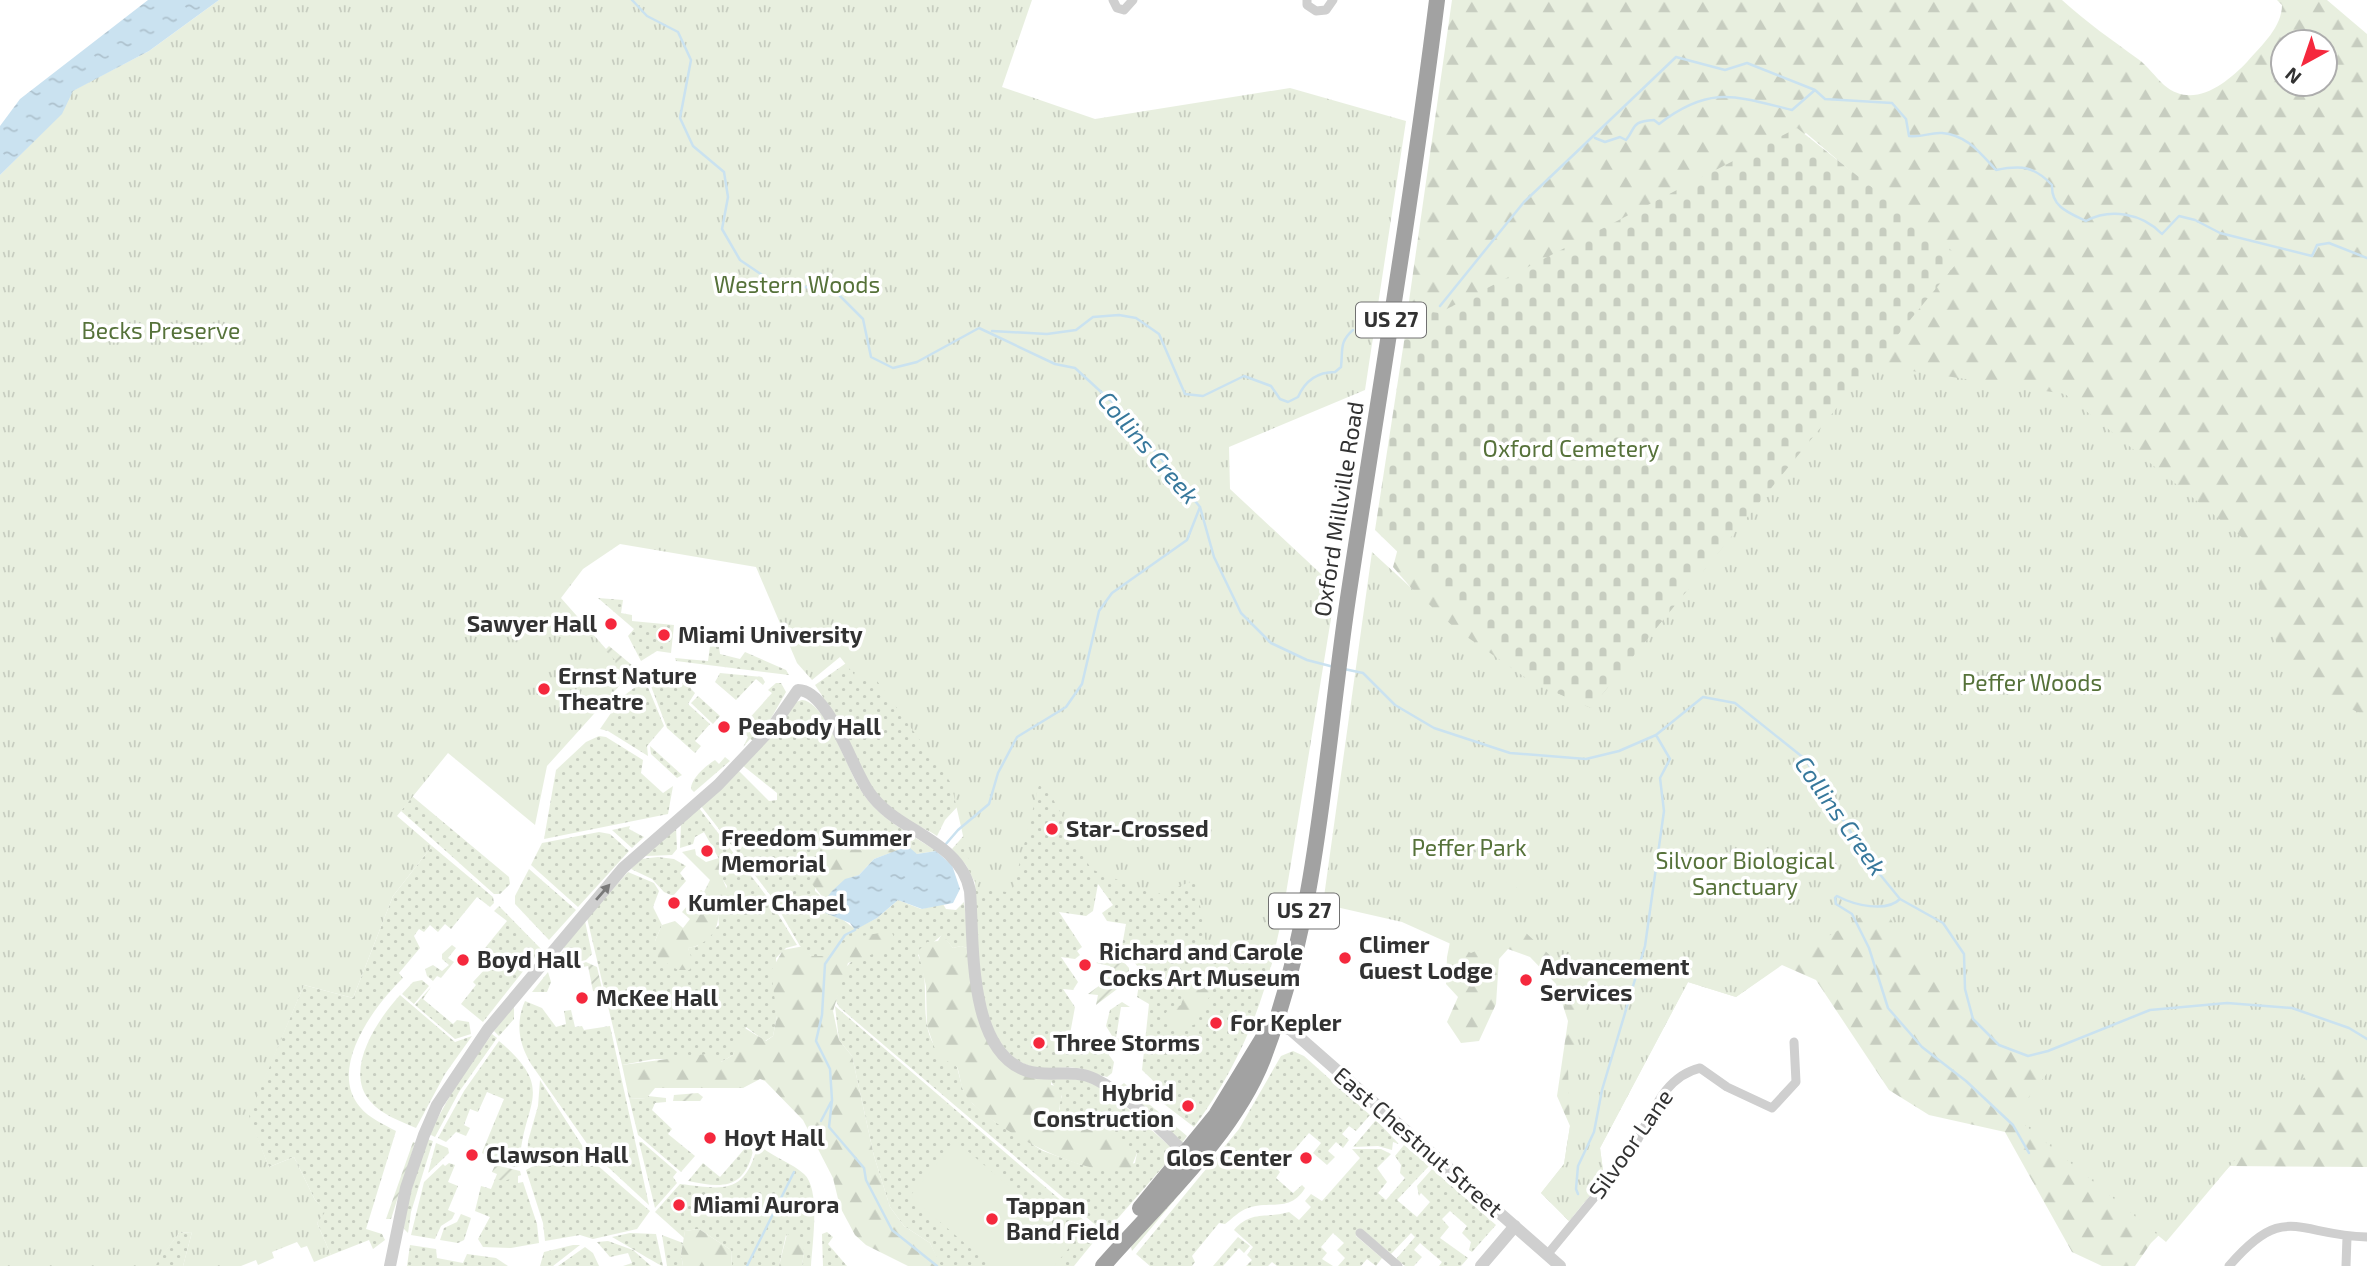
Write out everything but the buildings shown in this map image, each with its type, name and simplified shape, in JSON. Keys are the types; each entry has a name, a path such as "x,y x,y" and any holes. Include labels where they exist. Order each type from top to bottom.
{"highway":[{"name":"Oxford Millville Road","path":"1273,1023 1299,936 1437,0"},
{"name":"US 27","path":"1103,1266 1251,1083 1262,1060 1273,1023"},
{"name":"US 27","path":"1090,1266 1190,1159"}],"street":[{"path":"1113,0 1117,8 1124,10 1133,0"},
{"path":"1307,0 1316,11 1326,10 1333,0"},
{"path":"390,1266 406,1188 438,1105 488,1029 623,868 718,785 756,745 798,690 805,690 821,703 864,785 879,806 952,857 964,872 970,891 978,998 984,1023 998,1047 1024,1070 1077,1072 1093,1077 1110,1087 1190,1159"},
{"name":"East Chestnut Street","path":"1273,1023 1291,1030 1560,1266"},
{"name":"Silvoor Lane","path":"1547,1255 1626,1159 1637,1143 1652,1109 1683,1072 1700,1068 1727,1087 1772,1108 1796,1082 1794,1042"},
{"path":"1480,1266 1515,1226"},
{"path":"2229,1266 2250,1242 2274,1227 2289,1226 2347,1237 2367,1237"},
{"path":"1360,1234 1398,1266"},
{"path":"2346,1266 2347,1237"}],"green space":[{"name":"Western Woods","path":"219,0 1032,0 1002,87 1095,119 1290,88 1406,121 1365,390 1229,447 1230,489 1336,588 1282,918 1271,967 1207,950 1196,880 1155,895 1091,869 1041,777 1012,893 978,887 972,875 951,783 877,681 856,677 840,657 812,680 797,663 756,567 620,544 583,569 561,598 629,675 547,766 535,825 448,753 397,816 432,846 393,896 353,998 304,985 249,1116 269,1167 294,1157 315,1200 326,1211 317,1223 331,1255 314,1262 307,1246 301,1248 297,1242 272,1252 274,1258 258,1265 256,1260 241,1266 183,1266 192,1232 179,1233 155,1266 0,1266 0,175 61,114 72,91 149,51"},
{"path":"1452,0 2062,0 2142,62 2164,85 2186,95 2197,95 2219,86 2247,62 2269,36 2269,98 2339,98 2339,28 2274,28 2279,21 2282,5 2277,0 2327,0 2367,34 2367,1167 2230,1166 2151,1243 2135,1266 2102,1266 2072,1252 2005,1132 1929,1115 1889,1090 1816,980 1782,965 1736,997 1688,982 1600,1148 1604,1178 1569,1221 1541,1193 1564,1164 1570,1126 1557,1096 1568,1021 1556,984 1530,957 1508,949 1499,959 1496,1004 1479,1041 1461,1043 1447,1022 1458,997 1446,984 1447,957 1455,917 1465,650 1393,567 1398,548 1949,255 1806,133 1744,164 1482,322 1406,322"},
{"name":"Oxford Cemetery","path":"1797,128 1961,258 1591,708 1533,683 1375,530 1409,309 1439,313"},
{"name":"Peffer Woods","path":"1872,365 2065,394 2245,540 2287,676 2367,717 2367,1064 2318,1061 2166,1242 2014,1116 2049,1071 1909,951 1882,904 1782,964 1736,997 1688,982 1600,1148 1604,1178 1569,1221 1541,1193 1564,1164 1570,1126 1568,1068 1590,993 1525,932 1471,953 1402,922 1323,904 1372,552 1457,630 1533,683 1591,708"},
{"path":"598,598 623,600 621,613 632,615 632,621 674,625 671,653 657,651 641,661 628,636 634,629"},
{"path":"609,646 639,671 635,673 626,667 617,669 615,660 605,650"},
{"path":"710,646 719,647 720,654 740,659 745,652 786,670 789,675 676,661 675,658 708,661"},
{"path":"849,661 864,665 959,757 959,805 945,820 937,836 896,813 879,796 859,766 815,685"},
{"path":"672,672 689,675 691,689 695,693 688,704 710,724 695,741 701,746 695,753 667,728 649,681"},
{"path":"720,673 762,677 765,682 763,685 756,679 736,700 715,682"},
{"path":"645,680 664,726 647,746 648,756 608,731 600,729 622,697"},
{"path":"776,683 781,683 786,692 769,722 753,741 750,739 743,747 748,737 743,732 736,733 772,693 768,690"},
{"path":"698,696 720,716 713,724 691,703"},
{"path":"802,700 810,703 826,721 856,782 872,805 892,822 936,851 917,854 903,848 896,851 852,837 829,836 821,848 816,869 815,891 825,900 822,904 855,929 877,918 898,900 921,909 943,904 946,909 956,910 964,902 970,949 961,946 953,948 942,935 918,955 924,977 929,1035 937,1049 957,1067 963,1090 973,1104 994,1121 1043,1151 1082,1165 1111,1170 1135,1163 1137,1153 1118,1140 1095,1114 1072,1125 1062,1116 1062,1096 1048,1078 1079,1078 1108,1091 1174,1150 1175,1153 1105,1233 839,1007 836,1001 843,970 854,959 811,956 800,946 771,896 701,806 738,770 769,801 777,800 777,793 742,765 796,702"},
{"path":"599,736 606,737 643,760 641,773 663,793 673,786 668,814 544,839 556,770 586,742"},
{"path":"650,746 682,775 677,778 651,754"},
{"path":"725,757 730,761 694,792 692,785 700,772 715,760 719,764"},
{"path":"1041,776 1205,860 1274,953 1261,999 1244,1043 1221,1086 1194,1127 1164,1104 1168,1095 1142,1070 1149,1004 1137,997 1141,971 1122,946 1126,924 1107,921 1102,913 1113,905 1098,884 1093,911 1086,916 1059,912 1082,947 1077,951 1080,955 1075,959 1061,957 1078,982 1073,990 1063,989 1075,1007 1068,1045 1078,1039 1101,1044 1114,1062 1112,1073 1107,1077 1076,1068 1033,1067 1013,1057 998,1039 988,1015 982,988 975,883 966,865 952,849 966,833"},
{"path":"412,796 509,877 510,884 500,894 494,894 401,811"},
{"path":"699,808 768,898 797,945 786,948 776,958 777,1016 773,1036 765,1041 746,1027 733,1055 721,1062 654,1059 622,1065 587,918 628,872 654,883 659,891 653,907 662,925 655,941 691,960 688,948 697,946 719,925 718,914 727,886 723,880 723,866 704,832 695,837 693,844 680,848 681,822"},
{"path":"630,826 629,829 644,837 632,848 612,830"},
{"path":"676,827 677,849 672,855 645,856"},
{"path":"599,832 610,834 629,851 578,907 531,865 542,843"},
{"path":"837,833 885,845 896,851 874,859 859,875 845,880 825,900 812,884 814,869 822,847"},
{"path":"432,846 493,897 494,903 490,907 477,897 451,929 445,924 438,932 430,925 424,932 419,929 414,936 420,948 399,973 403,978 368,1020 359,1038 349,1074 351,1091 364,1111 396,1131 366,1229 382,1234 385,1240 373,1249 369,1240 331,1255 317,1223 325,1211 315,1200 294,1157 269,1167 248,1116 304,985 353,998 393,896"},
{"path":"695,849 696,855 706,862 719,858 729,894 726,909 718,913 714,931 705,941 688,948 694,965 689,970 678,970 658,958 655,941 662,925 675,921 683,928 690,919 682,912 701,890 704,892 710,880 682,852"},
{"path":"641,859 674,859 686,866 680,873 686,881 673,896 664,892 652,879 631,869"},
{"path":"1514,864 1546,881 1537,898 1505,882"},
{"path":"529,869 576,910 549,940 515,904 515,896"},
{"path":"499,906 542,950 529,964 494,953 480,954 507,921 494,911"},
{"path":"585,921 592,954 586,960 556,967 554,962 565,949 563,946"},
{"path":"892,932 895,942 892,947 848,963 833,1011 839,1040 852,1056 874,1156 890,1207 904,1226 930,1243 941,1266 908,1266 866,1245 855,1235 840,1207 833,1178 803,1120 765,1081 760,1079 743,1088 655,1088 646,1099 629,1098 622,1065 706,1054 721,1062 733,1055 743,1027 766,1041 773,1036 777,1016 771,971 783,950 804,946 811,956 827,956 848,941 866,935"},
{"path":"942,934 953,948 961,946 970,949 991,1047 1051,1080 1051,1085 1057,1086 1062,1094 1059,1109 1069,1124 1093,1114 1110,1126 1117,1138 1137,1153 1131,1168 1114,1171 1092,1168 1043,1150 997,1123 967,1097 957,1067 937,1055 927,1026 926,986 918,951 927,942 938,941"},
{"path":"452,945 456,948 448,958 454,962 441,978 437,976 433,981 427,976 425,969 433,965 442,971 449,965 442,959 442,954"},
{"path":"1116,953 1129,968 1129,980 1096,1005 1098,995 1088,994 1107,980 1110,966 1096,963"},
{"path":"490,954 528,965 483,1022 461,1004 476,985 473,982 486,968 483,956"},
{"path":"586,962 597,967 603,993 593,991 588,966 563,971"},
{"path":"548,972 551,982 547,992 532,992"},
{"path":"1199,975 1208,977 1213,989 1196,1024 1181,1029 1171,1023 1166,1012 1181,1005 1187,983"},
{"path":"422,980 429,986 414,1004 402,994 413,982"},
{"path":"431,987 423,999 453,1024 457,1020 469,1022 471,1034 455,1039 415,1005"},
{"path":"400,995 455,1042 472,1036 445,1074 416,1128 375,1106 363,1089 360,1075 362,1060 374,1031"},
{"path":"525,1001 542,1008 556,1027 566,1024 564,1011 571,1010 575,1027 582,1026 584,1030 610,1026 649,1205 595,1155 531,1064 524,1049 519,1026"},
{"path":"1122,1002 1130,1007 1121,1007 1116,1038 1124,1040 1117,1044 1106,1026 1110,1010"},
{"path":"514,1006 514,1019 499,1036 494,1031"},
{"path":"835,1006 1100,1234 1074,1266 940,1266 930,1243 904,1226 890,1207 874,1156 852,1056 839,1040"},
{"path":"492,1034 497,1038 459,1092 435,1137 429,1134 457,1083"},
{"path":"499,1041 528,1073 532,1087 520,1166 515,1167 517,1156 508,1160 483,1150 504,1099 487,1092 478,1112 470,1109 464,1125 470,1128 466,1136 456,1132 446,1142 438,1138 464,1091"},
{"path":"1293,1051 1304,1056 1370,1115 1356,1131 1349,1126 1342,1134 1349,1140 1343,1148 1336,1142 1328,1151 1335,1157 1327,1165 1313,1153 1321,1143 1309,1133 1283,1163 1274,1159 1272,1163 1280,1172 1276,1178 1293,1193 1302,1185 1305,1188 1293,1201 1248,1208 1225,1224 1219,1223 1192,1256 1195,1262 1192,1266 1150,1266 1136,1254 1239,1129 1281,1056"},
{"path":"1268,1067 1223,1142 1132,1251 1131,1247"},
{"path":"540,1080 585,1150 553,1151 527,1165 528,1141 538,1106"},
{"path":"1124,1083 1187,1136 1181,1144 1121,1090 1120,1086"},
{"path":"698,1093 703,1097 700,1101 673,1101 674,1095"},
{"path":"648,1096 666,1098 666,1102 655,1103 652,1110 672,1129 668,1134 695,1156 681,1172 638,1135 629,1098 645,1099"},
{"path":"1376,1120 1399,1144 1393,1142 1392,1150 1378,1146 1353,1147"},
{"path":"427,1139 433,1141 411,1212 408,1233 404,1229 405,1211"},
{"name":"Tappan Band Field","path":"956,1141 1074,1242 1054,1266 991,1266 910,1196"},
{"path":"413,1142 415,1143 391,1219 386,1219"},
{"path":"639,1142 677,1172 673,1177 677,1183 655,1208"},
{"path":"436,1143 448,1148 449,1153 428,1173"},
{"path":"758,1144 799,1170 809,1181 814,1204 811,1266 802,1266 804,1252 786,1235 779,1266 732,1266 731,1250 699,1229 685,1231 684,1238 655,1212 680,1184 720,1187 739,1181 753,1161"},
{"path":"1404,1145 1429,1166 1397,1200 1417,1217 1430,1202 1421,1193 1419,1196 1417,1186 1432,1169 1496,1225 1472,1252 1469,1250 1471,1242 1462,1233 1467,1226 1450,1211 1442,1219 1449,1227 1440,1238 1468,1258 1461,1266 1439,1266 1442,1262 1420,1243 1414,1250 1422,1257 1414,1266 1405,1266 1396,1259 1415,1237 1411,1233 1391,1254 1361,1229 1356,1236 1382,1258 1376,1266 1367,1259 1361,1266 1338,1266 1345,1258 1337,1250 1344,1243 1333,1233 1321,1247 1327,1253 1322,1259 1333,1266 1277,1266 1272,1262 1268,1266 1246,1266 1252,1260 1247,1255 1253,1247 1234,1230 1240,1224 1253,1217 1289,1212 1299,1220 1311,1207 1305,1201 1311,1194 1322,1201 1360,1158 1352,1149 1381,1149 1391,1154 1377,1168 1387,1182 1378,1193 1386,1200 1405,1178 1400,1173 1401,1165 1395,1156"},
{"path":"747,1146 753,1151 744,1173 737,1179 721,1185 688,1181 703,1163 720,1177"},
{"path":"483,1150 508,1160 515,1154 515,1167 501,1164 482,1153"},
{"path":"569,1153 589,1158 650,1211 637,1229 593,1239 580,1235 545,1241 543,1223 526,1170 553,1155"},
{"path":"449,1163 455,1165 448,1182 458,1186 448,1210 455,1213 452,1219 441,1226 435,1239 411,1235 424,1182 443,1164 445,1166"},
{"path":"495,1165 520,1171 521,1175 504,1181 495,1179 497,1174 492,1172"},
{"path":"518,1176 518,1183 523,1182 537,1224 539,1243 511,1248 483,1247 478,1239 490,1217 475,1211 481,1186 491,1189 495,1179"},
{"path":"461,1214 471,1218 464,1240 458,1243 440,1240 444,1228 457,1222"},
{"path":"699,1229 731,1250 732,1266 683,1266 681,1254 685,1231"},
{"path":"192,1232 183,1266 154,1266 179,1233"},
{"path":"827,1232 833,1237 828,1244 847,1266 823,1266 822,1234"},
{"path":"630,1233 656,1234 663,1266 612,1237"},
{"path":"787,1234 800,1238 804,1252 802,1266 779,1266"},
{"path":"662,1235 683,1243 683,1266 667,1266"},
{"path":"1238,1237 1250,1246 1244,1253 1239,1248 1223,1266 1213,1266"},
{"path":"608,1241 633,1250 651,1266 623,1266 632,1263 628,1253 610,1257 597,1242"},
{"path":"410,1245 436,1249 437,1258 463,1263 467,1254 496,1258 508,1266 407,1266"},
{"path":"580,1245 553,1266 540,1266 544,1252"},
{"path":"585,1247 593,1253 599,1266 558,1266"}],"water":[{"path":"148,0 219,0 149,51 73,91 62,114 0,175 0,126 20,99"},
{"path":"910,848 917,854 936,851 952,865 960,889 953,903 922,909 898,900 877,918 855,930 850,923 823,912 822,904 845,879 859,875 874,859"}],"waterway":[{"name":"Collins Creek","path":"632,0 647,16 678,32 691,60 680,118 693,146 724,172 728,197 722,229 740,260 768,279 838,294 863,319 871,357 893,368 917,362 979,328 1055,364 1075,368 1123,412 1200,507 1214,557 1241,613 1271,643 1307,660 1334,667"},
{"path":"1440,306 1524,202 1676,57 1725,70 1747,63 1815,90 1825,99 1892,103 1906,119 1909,136 1951,134 1966,141 1996,170 2027,168 2052,185 2054,199 2062,208 2086,221 2105,215 2126,215 2145,221 2162,234 2179,216 2195,220 2220,233 2312,256 2317,245 2329,243 2367,258"},
{"path":"1595,138 1605,142 1620,137 1626,140 1635,125 1654,120 1659,124 1693,103 1708,99 1738,98 1792,110 1815,90"},
{"path":"992,331 1047,334 1076,330 1093,317 1119,315 1136,318 1159,334 1185,394 1203,396 1244,376 1271,386 1280,399 1288,402 1298,397 1312,379 1335,372 1341,367 1344,342 1353,330"},
{"path":"945,845 958,830 989,804 998,773 1017,737 1066,707 1082,684 1099,611 1112,593 1187,540 1200,507"},
{"name":"Collins Creek","path":"1344,669 1363,673 1395,705 1434,728 1510,753 1586,759 1619,751 1656,735 1703,697 1735,703 1805,759 1869,861 1900,899 1943,923 1964,954 1965,989 1973,1019 1999,1045 2028,1056 2048,1051 2150,1010 2227,1003 2292,1008 2349,1028 2367,1039"},
{"path":"1578,1194 1578,1166 1594,1132 1602,1090 1645,946 1664,811 1660,778 1670,759 1656,735"},
{"path":"1900,899 1887,906 1878,907 1861,905 1837,896 1835,898 1836,904 1852,914 1869,948 1888,1008 1922,1047 1966,1081 2013,1125 2029,1153"},
{"path":"855,930 845,935 825,964 822,1015 816,1041 830,1069 832,1100 829,1127 864,1168 866,1180 892,1230 937,1266"},
{"path":"821,1121 831,1102"},
{"path":"747,1266 794,1172"}],"place":[{"name":"Sawyer Hall","path":"611,624"},
{"name":"Miami University","path":"664,635"},
{"name":"Ernst Nature Theatre","path":"544,689"},
{"name":"Peabody Hall","path":"724,727"},
{"name":"Star-Crossed","path":"1052,829"},
{"name":"Freedom Summer Memorial","path":"707,851"},
{"name":"Kumler Chapel","path":"674,903"},
{"name":"Climer Guest Lodge","path":"1345,958"},
{"name":"Boyd Hall","path":"463,960"},
{"name":"Richard and Carole Cocks Art Museum","path":"1085,965"},
{"name":"Advancement Services","path":"1526,980"},
{"name":"McKee Hall","path":"582,998"},
{"name":"For Kepler","path":"1216,1023"},
{"name":"Three Storms","path":"1039,1043"},
{"name":"Hybrid Construction","path":"1188,1106"},
{"name":"Hoyt Hall","path":"710,1138"},
{"name":"Clawson Hall","path":"472,1155"},
{"name":"Glos Center","path":"1306,1158"},
{"name":"Miami Aurora","path":"679,1205"},
{"name":"Tappan Band Field","path":"992,1219"}],"park label":[{"name":"Becks Preserve","path":"161,331"},
{"name":"Peffer Park","path":"1469,848"},
{"name":"Silvoor Biological Sanctuary","path":"1745,874"}]}
